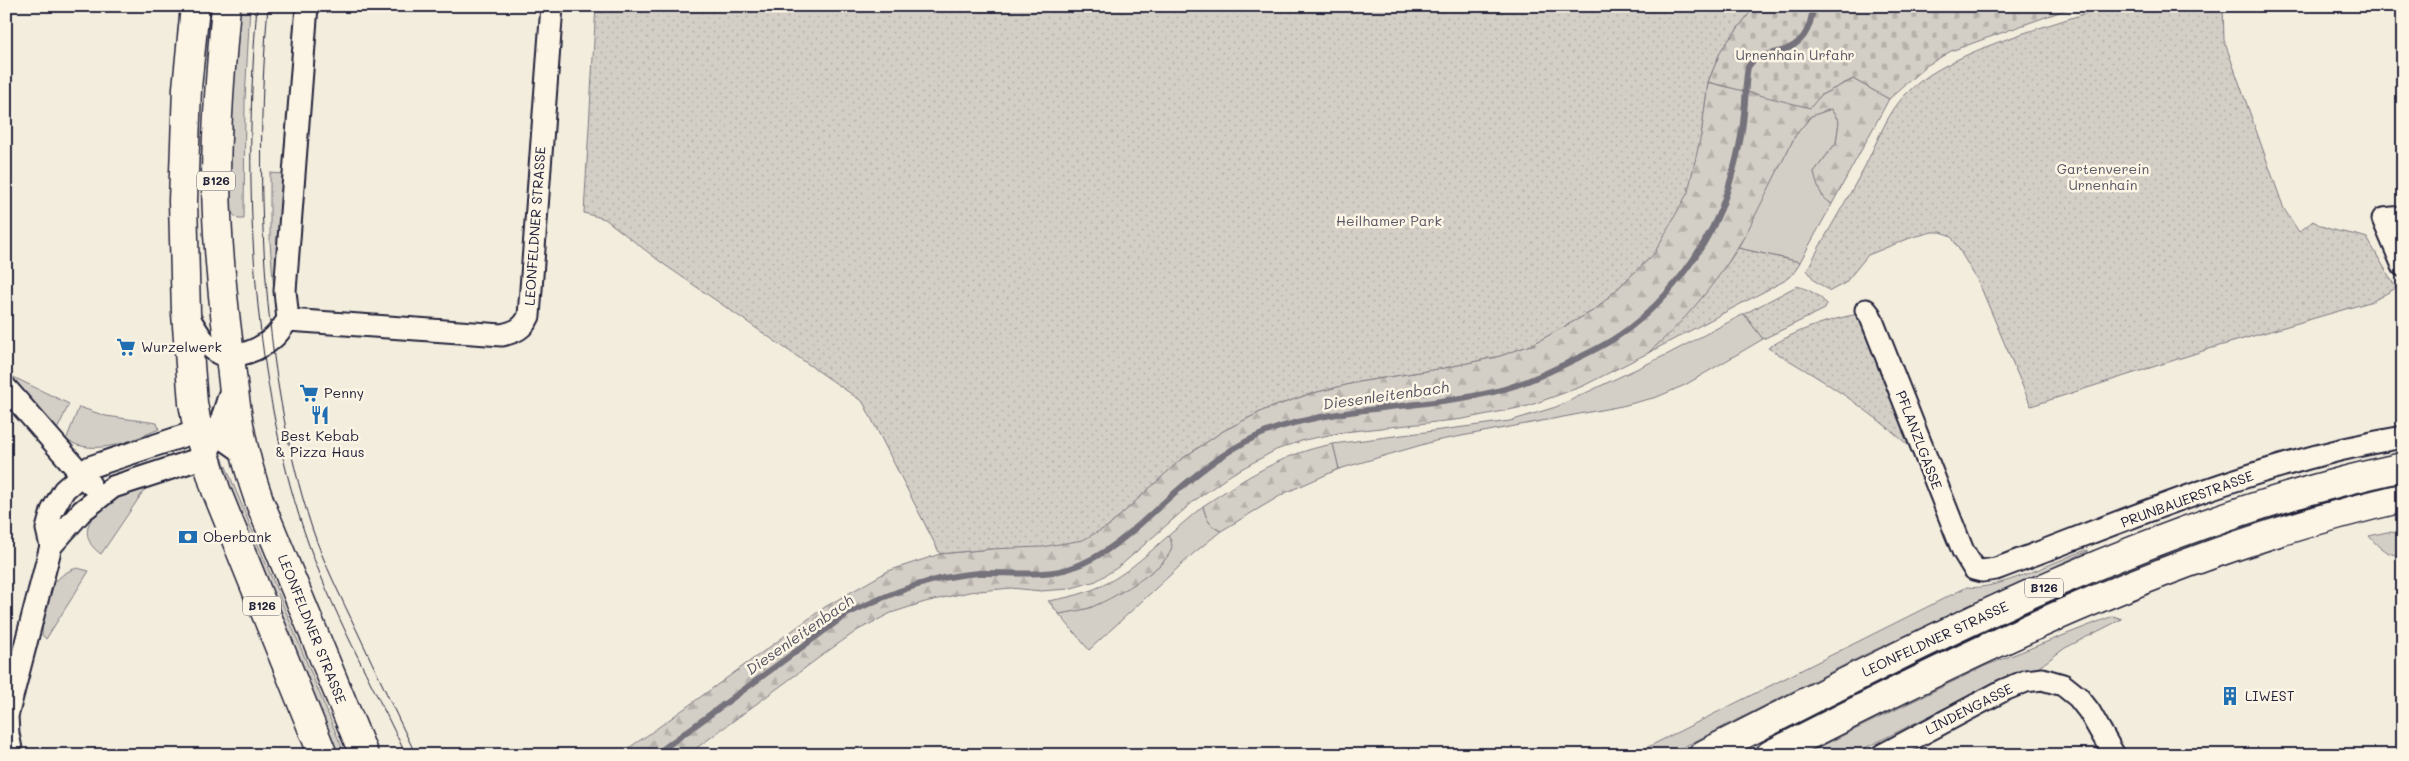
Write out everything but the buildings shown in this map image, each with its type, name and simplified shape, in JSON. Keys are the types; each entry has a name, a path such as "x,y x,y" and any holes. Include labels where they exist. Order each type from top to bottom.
{"main road":[{"name":"B126","path":"195,6 187,88 183,201 186,313 192,392 207,440 216,490 323,755"},
{"name":"LEONFELDNER STRASSE","path":"226,6 219,87 216,184 222,295 232,384 244,453 260,503 364,755"},
{"name":"LEONFELDNER STRASSE","path":"1704,755 1842,684 2074,574 2230,515 2312,490 2403,467"},
{"name":"B126","path":"1770,755 1868,705 2096,600 2222,550 2296,526 2403,498"},
{"path":"2296,526 2380,518 2403,518"}],"street":[{"path":"186,313 204,341 218,353 230,356 248,352 264,345 273,338 288,320 285,291 307,6"},
{"name":"LEONFELDNER STRASSE","path":"288,320 502,335 517,331 526,323 529,316 552,6"},
{"path":"2393,218 2403,266"},
{"name":"PFLANZLGASSE","path":"1866,310 1870,315 1963,551 1974,569"},
{"path":"12,752 7,716 51,546 82,511 100,495 207,440 232,384"},
{"path":"6,388 100,495"},
{"name":"PRUNBAUERSTRASSE","path":"1974,569 1982,571 1996,570 2159,508 2275,468 2348,448 2403,437"},
{"path":"51,546 47,530 52,511 64,490 81,473 103,461 207,440 244,453"},
{"name":"LINDENGASSE","path":"1882,755 2004,690 2026,682 2042,679 2063,685 2078,697 2089,711 2114,755"}],"green space":[{"path":"237,6 250,6 245,100 244,219 238,219 231,212 229,204"},
{"name":"Heilhamer Park","path":"596,6 1755,6 1721,50 1708,82 1701,135 1688,192 1654,254 1596,309 1533,344 1500,356 1444,368 1358,382 1309,394 1264,410 1223,431 1180,460 1110,525 1083,540 1042,547 990,549 940,554 863,402 662,263 605,219 584,213"},
{"name":"Urnenhain Urfahr","path":"1755,6 2076,6 1951,51 1926,66 1889,99 1853,79 1821,95 1810,108 1708,82 1721,50"},
{"name":"Gartenverein Urnenhain","path":"2108,6 2223,6 2224,40 2284,209 2299,232 2313,221 2326,228 2367,238 2396,288 2373,301 2209,349 2031,406 1979,283 1951,236 1941,232 1932,232 1910,238 1868,255 1845,283 1830,291 1815,281 1807,270 1864,168 1889,117 1910,90 1929,75 1951,62 2004,40"},
{"path":"1853,79 1889,99 1832,204 1820,191 1814,172 1836,143 1839,122 1831,109 1811,116 1795,136 1747,232 1715,284 1676,329 1648,353 1583,386 1528,406 1463,419 1344,432 1304,440 1276,450 1232,474 1194,501 1120,566 1096,581 1068,589 1041,591 1011,588 969,592 925,602 891,613 858,630 687,755 618,755 825,607 888,571 940,554 990,549 1110,525 1180,460 1223,431 1264,410 1309,394 1358,382 1444,368 1500,356 1533,344 1596,309 1654,254 1701,135 1708,82 1810,107 1821,95"},
{"path":"1831,109 1839,122 1836,143 1814,172 1823,198 1832,204 1800,262 1738,248 1795,136 1811,116"},
{"path":"270,173 284,174 275,303 270,242"},
{"path":"1738,248 1800,262 1794,273 1784,281 1648,353 1697,304"},
{"path":"1797,286 1820,298 1827,304 1825,309 1763,339 1744,314"},
{"path":"1744,314 1763,339 1685,385 1657,397 1622,406 1435,441 1339,469 1333,444 1510,421 1556,407 1668,354"},
{"path":"1858,314 1909,446 1842,393 1768,348 1789,336 1811,327 1834,319"},
{"path":"7,374 69,404 56,432"},
{"path":"79,407 106,416 157,423 159,429 113,445 89,447 77,445 66,440"},
{"path":"1333,444 1339,469 1285,493 1221,531 1209,521 1203,506 1234,486 1281,460"},
{"path":"220,456 345,755 339,755 217,459"},
{"path":"145,489 101,554 93,547 88,538 87,530 94,514 101,507 118,497"},
{"path":"1203,506 1209,521 1221,531 1194,553 1089,650 1059,614 1090,608 1125,589 1163,563 1171,541 1168,536"},
{"path":"2387,532 2403,533 2403,556 2384,550 2369,536"},
{"path":"2211,535 2214,541 1859,695 1742,755 1731,755 1859,689 1971,636 2073,591"},
{"path":"1168,536 1172,546 1167,558 1148,575 1109,599 1089,608 1059,614 1048,601 1085,592 1114,579"},
{"path":"2086,550 2088,551 1868,653 1668,755 1632,755 1967,587 1993,585"},
{"path":"77,568 89,571 46,639 42,635 45,604 48,594 59,578"},
{"path":"2113,616 2122,619 2065,648 2035,670 2011,675 1851,755 1803,755 1985,666"}],"waterway":[{"name":"Diesenleitenbach","path":"655,755 847,614 911,587 944,578 979,573 1061,571 1084,563 1107,550 1129,533 1173,494 1216,460 1263,433 1329,415 1454,399 1500,390 1521,384 1587,354 1612,340 1649,312 1666,294 1682,275 1709,234 1727,192 1738,153 1745,107 1748,67 1758,58 1787,49 1800,41 1808,29 1813,6"}],"tram line":[{"path":"257,6 253,70 251,204 255,272 262,339 272,405 286,469 314,559 338,616 406,755"},
{"path":"268,6 264,69 262,202 265,270 281,403 295,467 312,528 327,567 416,755"}],"place":[{"name":"Wurzelwerk","path":"126,347"},
{"name":"Penny","path":"309,393"},
{"name":"Best Kebab & Pizza Haus","path":"320,415"},
{"name":"Oberbank","path":"188,537"},
{"name":"LIWEST","path":"2230,696"}]}
